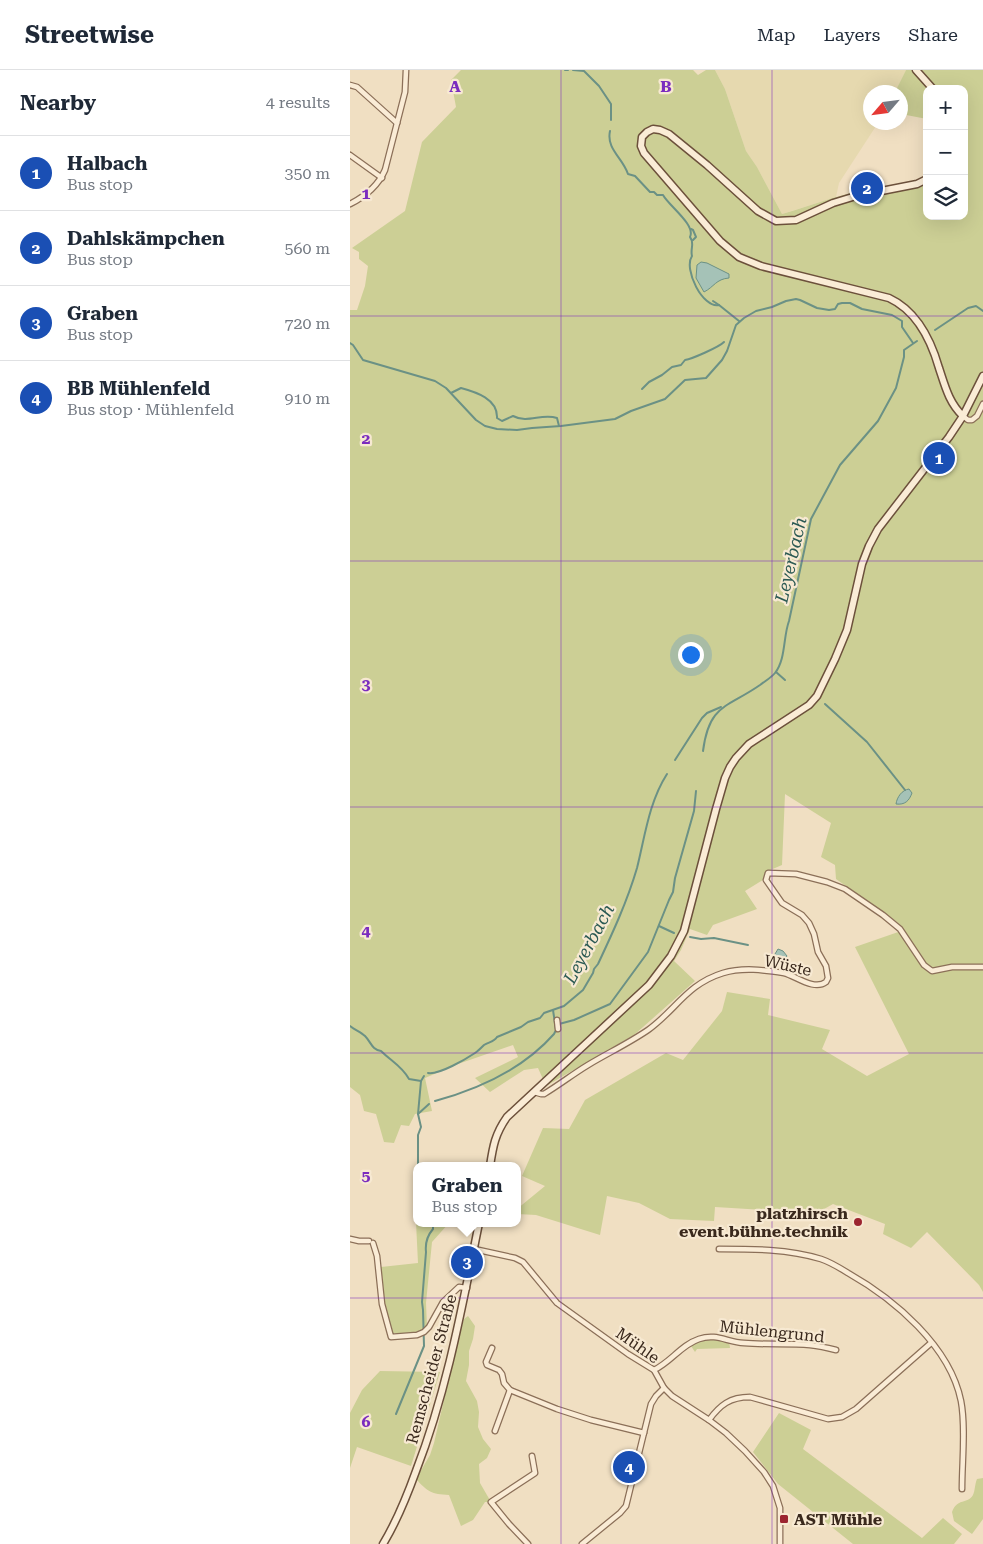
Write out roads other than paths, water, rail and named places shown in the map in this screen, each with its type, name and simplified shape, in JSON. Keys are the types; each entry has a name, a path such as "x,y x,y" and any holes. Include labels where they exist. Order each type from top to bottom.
{"main road":[{"path":"916,70 929,85"},
{"path":"923,182 856,196 833,203 796,220 776,221 758,211 669,134 660,130 653,130 647,132 642,137 641,146 644,153 720,241 739,257 761,266 889,298 909,310 927,338 953,405 963,416"},
{"path":"491,1162 495,1137 498,1129 507,1117 649,985 671,956 684,931 716,809 730,767 749,744 809,705 817,696 847,630 862,564 869,546 878,529 937,454 963,416 983,376"},
{"name":"Remscheider Straße","path":"383,1544 398,1516 430,1435 444,1388 467,1288 478,1227"}],"street":[{"path":"350,204 370,192 382,178 405,92 406,70"},
{"path":"350,85 357,87 398,123"},
{"path":"350,155 382,178"},
{"path":"963,416 968,420 972,420 977,416 983,404"},
{"name":"Wüste","path":"534,1092 544,1094 576,1072 648,1030 694,987 718,975 743,969 765,970 787,974 819,985 826,982 828,978 826,966 818,952 811,927 802,915 777,898 766,880 768,872 796,874 845,889 900,929 924,965 932,971 948,968 983,967"},
{"path":"557,1020 558,1028"},
{"path":"350,1239 371,1242 377,1256 382,1304 389,1335 393,1338 421,1334 427,1330 443,1302 459,1287 467,1288"},
{"name":"Mühle","path":"474,1249 516,1258 523,1262 557,1303 628,1354 654,1370 664,1388 672,1396 709,1420 745,1451 764,1472 773,1486 780,1508 780,1544"},
{"path":"719,1249 768,1249 822,1260 861,1280 910,1318 944,1360 954,1379 961,1401 963,1424 962,1489"},
{"name":"Mühlengrund","path":"654,1370 662,1366 684,1346 706,1337 718,1337 742,1343 811,1345 836,1350"},
{"path":"709,1420 723,1404 742,1397 750,1397 828,1419 842,1417 856,1409 931,1343"},
{"path":"492,1348 486,1362 487,1365 500,1370 504,1383 510,1390 591,1420 644,1433"},
{"path":"582,1544 626,1506 652,1404 656,1396 664,1388"},
{"path":"495,1431 510,1390"},
{"path":"528,1544 491,1502 535,1473 532,1456"}],"waterway":[{"path":"573,70 584,71 599,86 611,104 611,120"},
{"path":"610,131 610,143 628,174 635,176 650,192 663,195 686,221 691,232 692,244 690,270 701,295 713,305 719,305 739,321"},
{"path":"691,229 696,237 693,240"},
{"path":"350,343 363,360 435,381 446,388 476,420 485,426 517,430 615,419 665,399 685,380 706,378 722,360 736,325 744,318 756,311 786,301 796,299 817,308 829,310 835,309 838,304 850,303 862,309 892,315 902,321 902,327 913,343"},
{"path":"713,301 719,305"},
{"name":"Leyerbach","path":"935,330 968,308 976,306 983,311"},
{"name":"Leyerbach","path":"703,751 710,724 721,709 770,678 779,667 811,519 840,465 878,421 896,388 904,350 917,341"},
{"path":"642,389 649,382 672,367 681,365 685,360 717,347 724,342"},
{"path":"451,393 461,388 485,397 494,406 497,418 502,421 513,416 524,419 551,417 557,418 559,426"},
{"path":"776,672 785,680"},
{"path":"825,704 867,742 905,790"},
{"path":"675,760 702,718 707,713 721,707"},
{"name":"Leyerbach","path":"428,1073 439,1072 475,1053 497,1037 540,1018 544,1013 564,1006 583,990 598,964 624,905 637,868 652,808 667,774"},
{"name":"Leyerbach","path":"559,1024 574,1020 610,1004 648,952 673,892 675,878 694,811 696,791"},
{"path":"659,926 674,933"},
{"path":"690,937 701,939 714,938 748,945"},
{"name":"Leyerbach","path":"435,1101 468,1090 500,1076 529,1057 554,1034 556,1030 553,1010"},
{"path":"350,1026 367,1038 374,1047 400,1067 409,1079 421,1081"},
{"path":"418,1114 421,1081 424,1076"},
{"name":"Leyerbach","path":"418,1162 418,1135 421,1127 418,1114 429,1104"},
{"name":"Leyerbach","path":"396,1414 424,1346 422,1302 426,1246 433,1227"}],"place":[{"name":"Dahlskämpchen","path":"867,188"},
{"name":"Halbach","path":"939,458"},
{"name":"platzhirsch event.bühne.technik","path":"858,1222"},
{"name":"Graben","path":"467,1262"},
{"name":"BB Mühlenfeld","path":"629,1467"},
{"name":"AST Mühle","path":"784,1519"}]}
